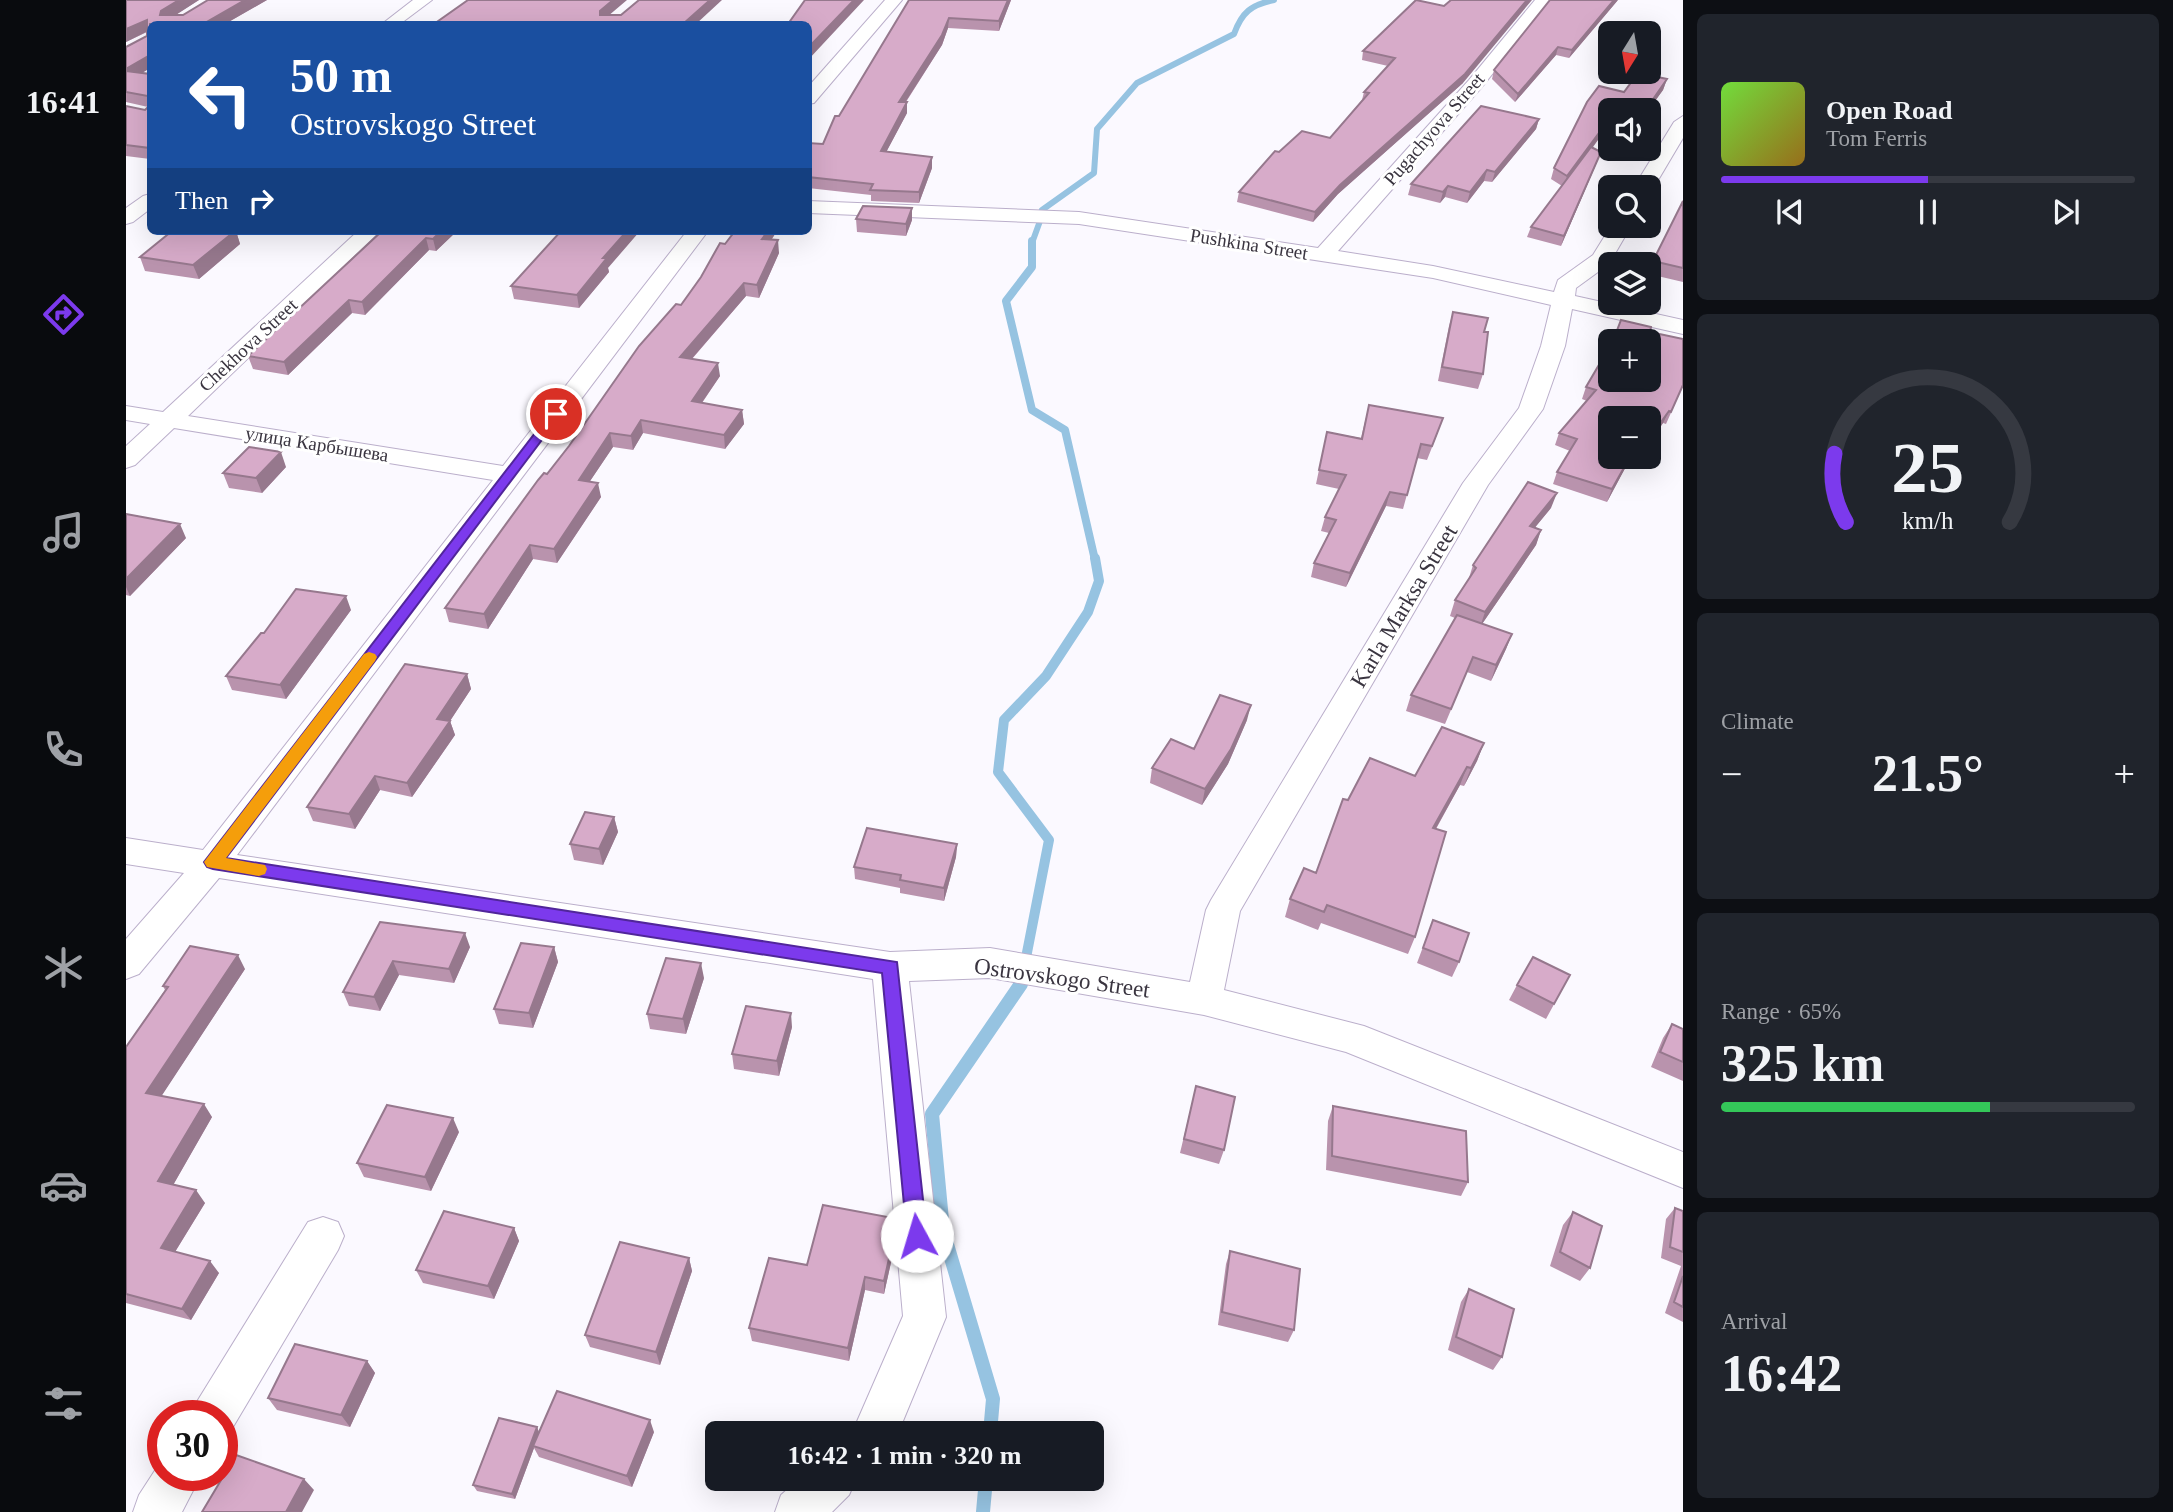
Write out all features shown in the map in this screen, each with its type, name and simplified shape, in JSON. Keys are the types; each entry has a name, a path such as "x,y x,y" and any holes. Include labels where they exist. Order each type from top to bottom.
{"street":[{"path":"394,21 424,0"},
{"path":"812,94 894,0"},
{"name":"Pugachyova Street","path":"1323,256 1544,0"},
{"path":"1651,175 1683,122"},
{"path":"126,218 147,202"},
{"name":"Pushkina Street","path":"812,207 1079,218 1433,272 1683,327"},
{"name":"Chekhova Street","path":"126,460 366,235"},
{"path":"126,964 213,862 695,235"},
{"name":"Karla Marksa Street","path":"1204,1000 1223,910 1476,483 1531,409 1553,346 1566,285 1601,259 1614,238"},
{"name":"улица Карбышева","path":"126,413 509,475"},
{"name":"Ostrovskogo Street","path":"126,851 213,862 890,967 990,963 1204,1000 1351,1037 1683,1170"},
{"path":"880,1421 925,1317 890,967"},
{"path":"224,1400 323,1236"},
{"path":"156,1512 168,1491"},
{"path":"798,1512 820,1491"}],"building":[{"path":"126,0 179,0 161,11 160,15 183,15 208,0 245,0 208,21 147,20 126,29"},
{"path":"468,0 613,0 600,11 600,15 621,15 639,0 710,0 686,21 438,21"},
{"path":"805,0 854,0 812,44 812,21 790,21"},
{"path":"909,0 1008,0 999,21 949,18 942,35 899,102 907,102 881,151 932,157 919,192 870,190 873,184 812,177 812,143 823,144 835,116 839,116"},
{"path":"1416,0 1444,6 1451,0 1527,0 1465,74 1340,185 1315,212 1239,192 1275,151 1279,152 1302,131 1330,138 1369,93 1364,92 1395,58 1363,51"},
{"path":"1550,0 1614,0 1572,50 1558,47 1518,94 1494,70"},
{"path":"147,36 147,57 126,69 126,47"},
{"path":"126,71 147,74 147,96 126,92"},
{"path":"1661,78 1667,79 1654,98 1598,98 1598,134 1567,176 1554,168 1587,102 1599,86 1624,92 1630,84 1661,84"},
{"path":"126,106 145,110 147,108 147,148 126,145"},
{"path":"1481,106 1539,119 1495,172 1487,170 1470,192 1448,186 1443,192 1411,184"},
{"path":"1591,147 1598,150 1598,159 1564,236 1531,227"},
{"path":"1683,201 1683,268 1661,263 1661,252 1658,252"},
{"path":"863,206 912,208 906,224 856,219"},
{"path":"167,235 230,235 193,265 140,257"},
{"path":"378,235 437,235 433,239 426,238 362,302 349,300 284,362 248,356"},
{"path":"557,235 623,235 577,295 511,286"},
{"path":"732,235 765,235 762,239 778,240 757,285 744,283 680,357 718,363 692,401 742,410 724,435 641,420 631,436 610,433 579,480 598,483 554,549 530,545 484,614 445,608 538,480 544,473 547,474 569,446 639,346 676,304 681,305 720,243 725,244"},
{"path":"1453,312 1488,318 1484,332 1488,332 1483,374 1442,367"},
{"path":"1621,320 1651,327 1651,329 1618,329"},
{"path":"1661,334 1683,339 1683,385 1671,412 1669,411 1661,422 1661,406 1598,406 1598,469 1623,469 1612,489 1557,472 1577,439 1559,433 1596,390 1586,387 1598,366 1598,392 1661,392"},
{"path":"1369,405 1443,418 1432,446 1421,444 1407,495 1390,492 1350,573 1314,563 1336,520 1325,517 1346,475 1319,470 1327,432 1362,439"},
{"path":"249,447 281,452 256,478 223,473"},
{"path":"1528,482 1557,493 1530,526 1541,530 1485,612 1455,600 1476,568 1473,565"},
{"path":"126,514 180,524 126,579"},
{"path":"296,589 346,596 280,685 226,676 261,633 264,633"},
{"path":"1457,615 1512,634 1496,665 1473,657 1451,709 1411,695"},
{"path":"405,664 467,674 437,719 450,721 407,783 375,776 349,814 307,807"},
{"path":"1220,695 1251,705 1231,749 1205,789 1152,768 1171,739 1194,749"},
{"path":"1442,727 1484,743 1471,768 1467,767 1433,828 1446,832 1415,937 1327,905 1324,912 1290,899 1304,868 1316,873 1343,799 1348,800 1370,758 1415,776"},
{"path":"585,812 614,817 599,849 570,844"},
{"path":"867,828 957,844 944,888 900,880 901,875 854,867"},
{"path":"1433,920 1469,933 1459,962 1423,948"},
{"path":"380,922 465,933 449,969 393,961 374,997 343,992"},
{"path":"521,943 554,947 529,1013 494,1009"},
{"path":"190,946 238,955 146,1093 204,1104 158,1181 196,1190 161,1248 210,1261 182,1309 126,1294 126,1047 168,987 163,986"},
{"path":"1533,957 1570,975 1554,1004 1517,985"},
{"path":"666,958 701,963 683,1019 647,1014"},
{"path":"746,1006 791,1013 777,1061 732,1054"},
{"path":"1672,1024 1683,1029 1683,1062 1660,1052"},
{"path":"1196,1086 1235,1097 1224,1150 1184,1139"},
{"path":"387,1105 453,1118 425,1177 357,1163"},
{"path":"1333,1106 1466,1131 1468,1182 1332,1156"},
{"path":"823,1205 893,1218 894,1236 884,1281 865,1277 848,1348 749,1328 769,1258 807,1265"},
{"path":"1675,1208 1683,1211 1683,1252 1670,1247"},
{"path":"444,1211 514,1228 488,1286 416,1270"},
{"path":"1573,1212 1602,1226 1590,1268 1560,1252"},
{"path":"620,1242 689,1258 656,1352 585,1335"},
{"path":"1230,1251 1300,1269 1294,1330 1222,1312"},
{"path":"1683,1276 1683,1307 1674,1302"},
{"path":"1469,1289 1514,1309 1502,1357 1456,1337"},
{"path":"295,1344 367,1361 341,1415 268,1398"},
{"path":"557,1391 650,1420 627,1476 533,1446"},
{"path":"499,1418 537,1427 512,1494 473,1485"},
{"path":"238,1456 304,1479 286,1512 202,1512 215,1491 238,1491"}],"waterway":[{"path":"1042,210 1094,173 1097,129 1137,83 1234,34 1240,20 1248,11 1259,4 1274,0"},
{"path":"1032,243 1040,221"},
{"path":"1032,243 1032,267 1006,301 1032,410 1065,430 1095,560"},
{"path":"1023,973 1049,840 998,772 1004,720 1046,676 1088,612 1099,581 1095,558"},
{"path":"991,1421 993,1399 943,1231 932,1114 1021,984 1023,971"},
{"path":"983,1512 985,1491"}],"slow traffic":[{"path":"259,869 213,862 369,657"}],"route":[{"path":"556,414 213,862 890,967 917,1236"}]}
